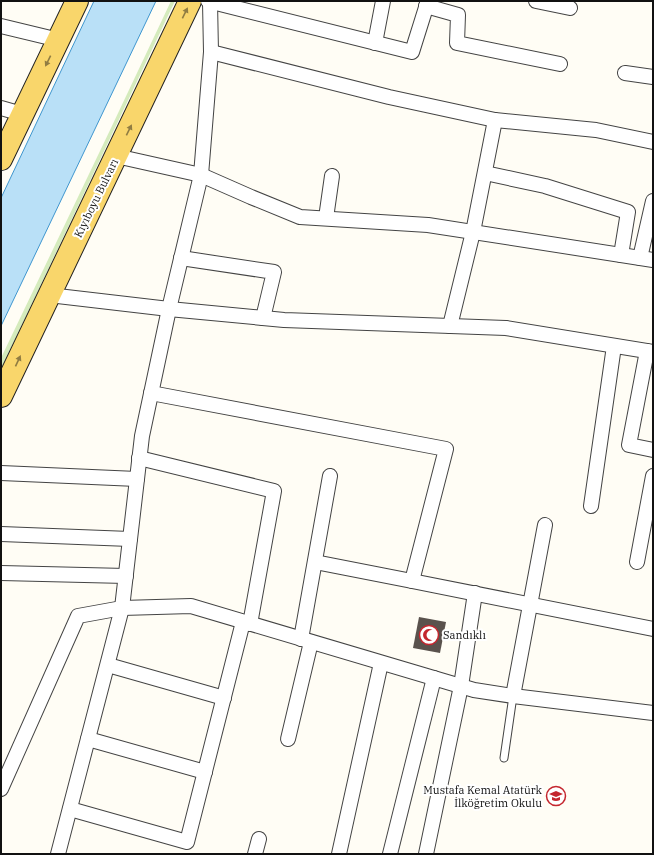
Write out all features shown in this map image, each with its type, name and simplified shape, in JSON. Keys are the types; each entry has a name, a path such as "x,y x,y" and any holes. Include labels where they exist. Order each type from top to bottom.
{"main road":[{"path":"1,159 77,1"},
{"name":"Kıyıboyu Bulvarı","path":"1,396 116,156 203,1"}],"street":[{"path":"58,854 122,608 142,436 169,309 201,175 211,52 203,1 412,52 427,4 458,15 457,43 560,64"},
{"path":"375,43 383,1"},
{"path":"536,1 570,8"},
{"path":"1,26 58,40"},
{"path":"211,52 389,97 495,120 596,130 653,142"},
{"path":"625,73 653,77"},
{"path":"1,108 22,114"},
{"path":"450,326 473,232 495,120"},
{"path":"116,156 201,175 251,198 300,216 428,225 647,259 653,201"},
{"path":"484,173 545,186 628,212 620,255"},
{"path":"326,218 332,176"},
{"path":"181,258 274,272 263,318"},
{"path":"49,295 169,309 284,320 506,328 650,351 629,445 653,450"},
{"path":"591,506 614,346"},
{"path":"151,393 446,449 412,581"},
{"path":"70,809 187,842 224,698 246,623 274,491 140,458"},
{"path":"1,473 137,478"},
{"path":"288,739 306,640 315,562 330,476"},
{"path":"637,562 653,476"},
{"path":"513,696 545,525"},
{"path":"1,534 130,539"},
{"path":"315,562 653,629"},
{"path":"1,573 126,576"},
{"path":"426,854 461,686 475,593"},
{"path":"1,789 78,616 122,608 191,606 474,690 653,713"},
{"path":"339,854 381,663"},
{"path":"108,665 224,698"},
{"path":"390,854 434,678"},
{"path":"88,739 205,772"},
{"path":"255,854 259,839"}],"lane":[{"path":"504,758 513,696"}],"green space":[{"path":"171,1 175,1 1,369 1,358"}],"water":[{"path":"94,1 156,1 1,326 1,198"}],"building":[{"name":"Sandıklı","path":"419,617 446,622 440,653 413,648"}],"place":[{"name":"Sandıklı","path":"429,635"},
{"name":"Mustafa Kemal Atatürk İlköğretim Okulu","path":"556,796"}]}
